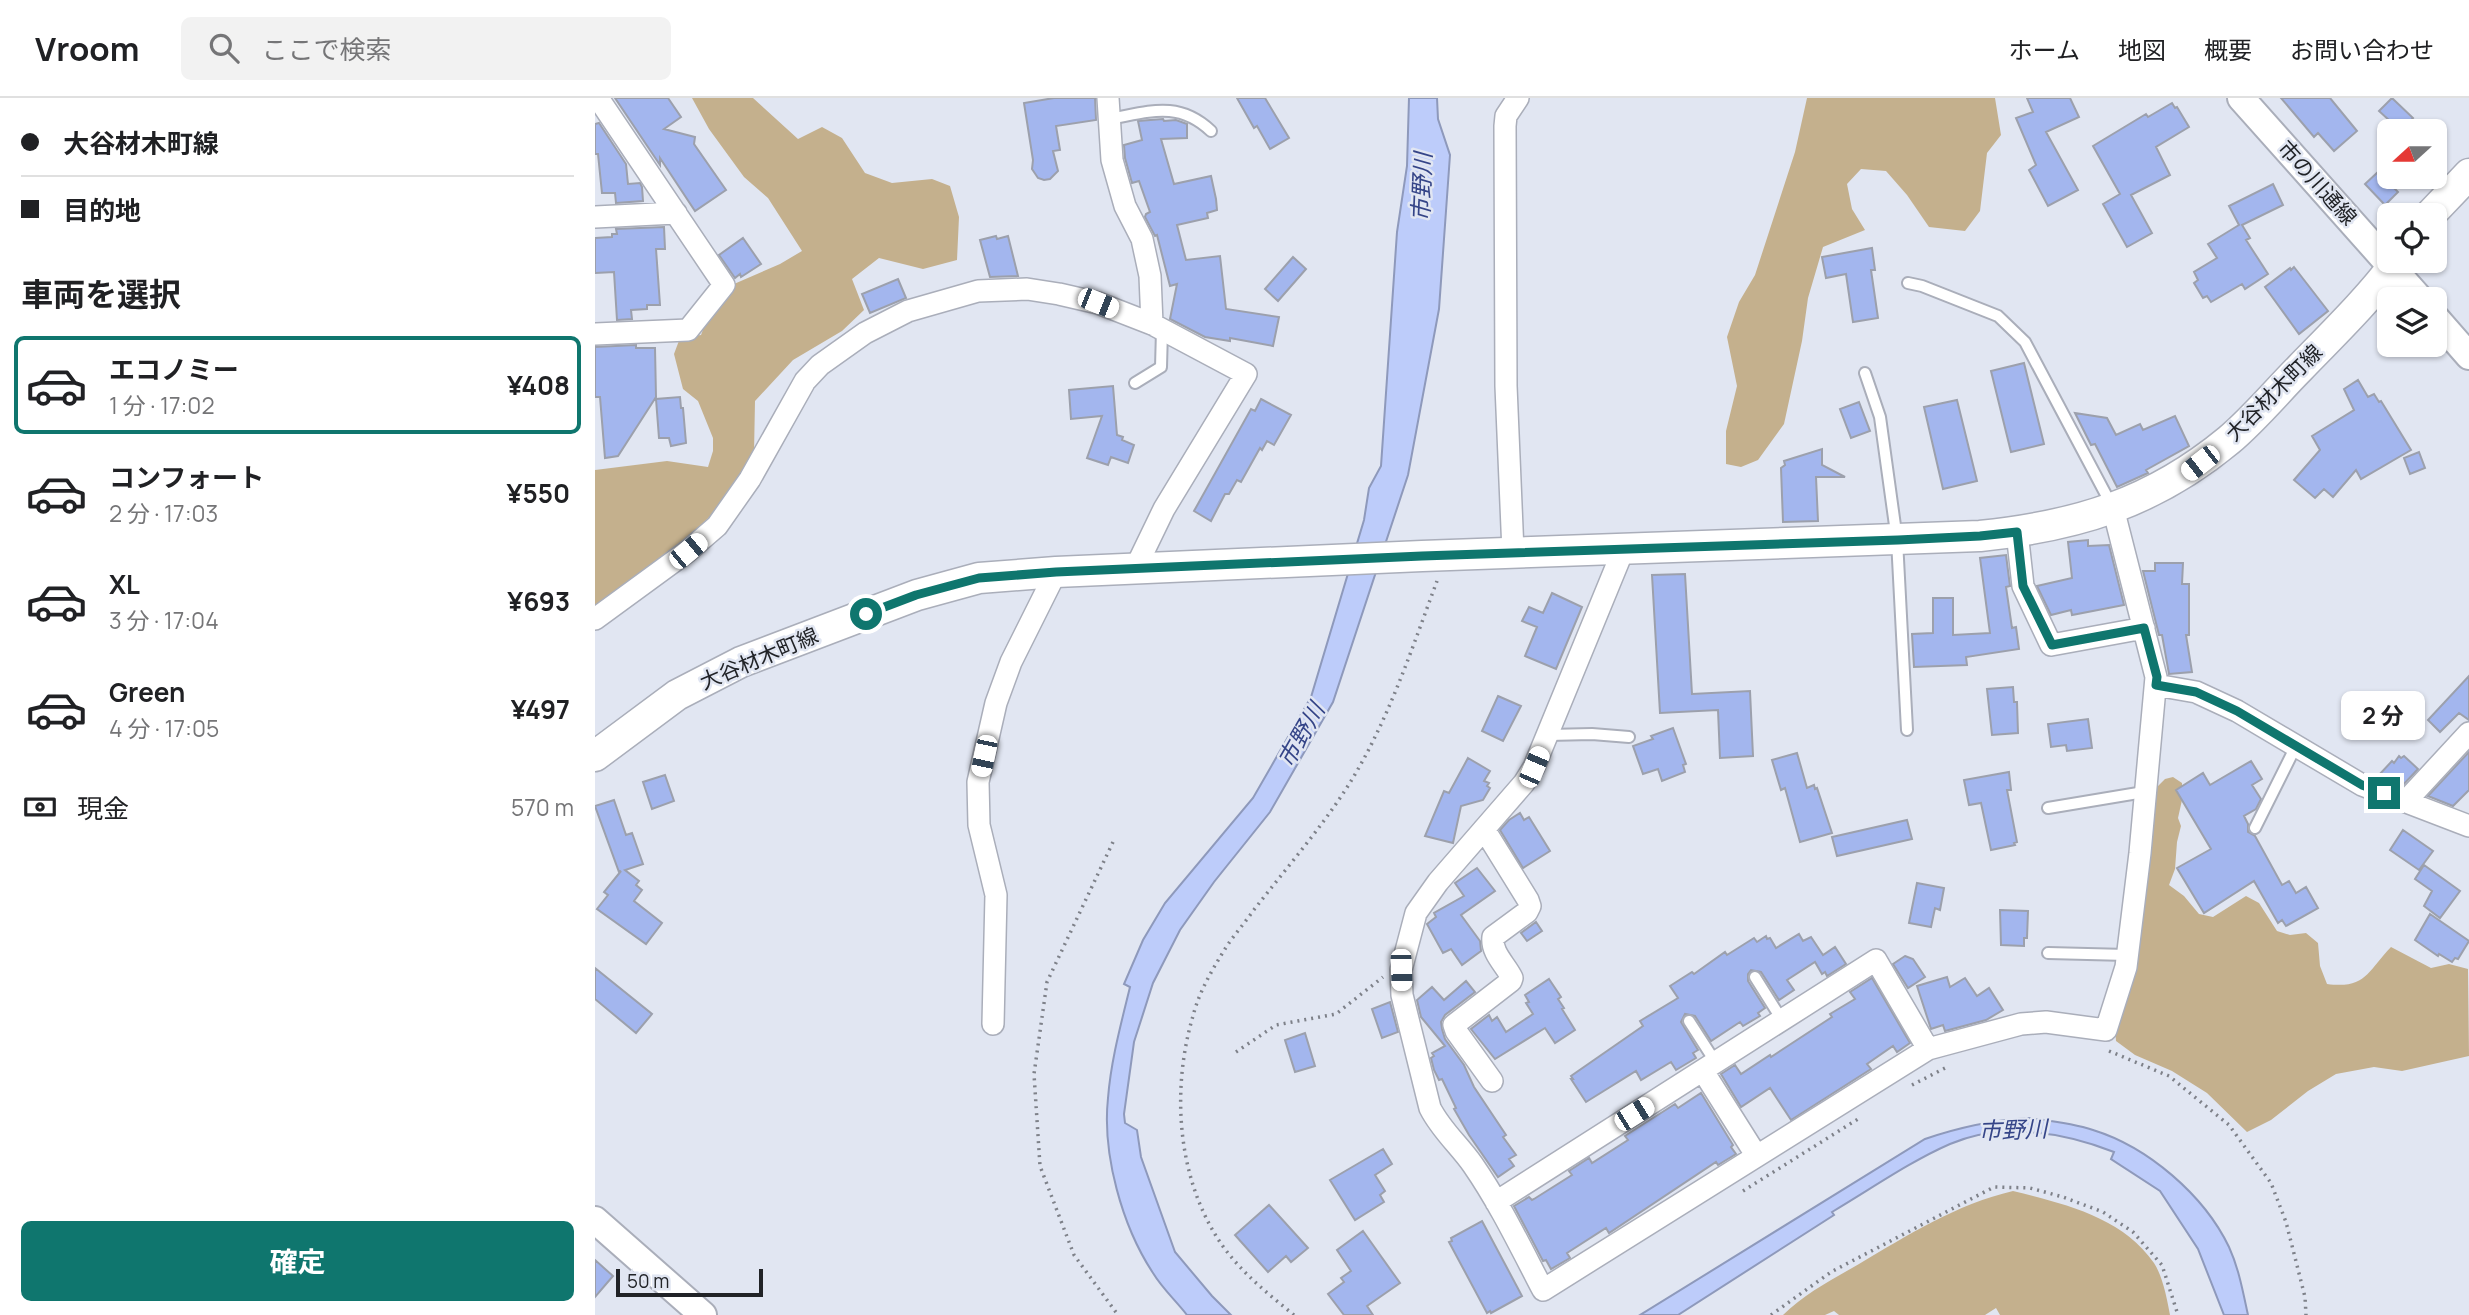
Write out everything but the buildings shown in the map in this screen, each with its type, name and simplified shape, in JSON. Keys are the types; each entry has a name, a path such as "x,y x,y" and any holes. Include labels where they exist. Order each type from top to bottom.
{"main road":[{"path":"2441,203 2469,174"},
{"name":"大谷材木町線","path":"595,756 677,695 741,662 916,595 979,578 1056,572 1434,555 1980,536 2073,521 2147,495 2184,475 2231,438 2323,344 2387,273"}],"street":[{"path":"595,98 598,98 724,285 688,330 595,334"},
{"path":"1513,552 1506,386 1505,126 1506,116 1518,98"},
{"name":"市の川通線","path":"2241,98 2377,245"},
{"path":"1108,108 1109,139 1117,183 1142,239 1157,327"},
{"path":"595,217 675,213"},
{"path":"595,619 688,551 717,526 750,479 805,381 838,351 865,333 908,311 978,291 1014,290 1059,294 1098,303 1157,327 1246,374 1164,509 1135,569"},
{"path":"2447,331 2469,356"},
{"path":"1624,548 1534,767 1438,882 1416,913 1401,970 1402,995 1430,1108 1436,1121 1472,1164 1496,1202 1543,1290 1928,1049 2021,1024 2046,1023 2106,1030 2126,967 2157,677 2113,509"},
{"path":"2017,532 2023,586 2052,645 2144,628"},
{"path":"993,1024 996,895 979,825 978,782 996,702 1011,662 1056,572"},
{"path":"2156,685 2196,692 2237,711 2362,785 2469,826"},
{"path":"2406,801 2469,733"},
{"path":"1484,829 1530,906 1527,912 1493,937 1494,951 1510,973 1511,981 1454,1025 1492,1081"},
{"path":"1496,1202 1876,960 1928,1049"},
{"path":"1710,1067 1756,1155"},
{"path":"595,1220 703,1315"}],"lane":[{"path":"1108,108 1179,111 1198,119 1211,131"},
{"path":"1908,283 1998,316 2013,328 2025,342 2113,509"},
{"path":"1135,383 1161,367 1157,327"},
{"path":"1865,373 1879,417 1898,540 1907,730"},
{"path":"1548,735 1593,734 1629,737"},
{"path":"2255,828 2296,746"},
{"path":"2048,808 2144,792"},
{"path":"2048,953 2127,955"},
{"path":"1755,977 1782,1020"},
{"path":"1689,1021 1710,1067"}],"path":[{"path":"1294,1315 1242,1268 1222,1245 1204,1213 1187,1160 1180,1124 1188,1038 1193,1015 1204,987 1226,947 1310,840 1339,798 1376,733 1402,675 1434,555"},
{"path":"1113,842 1047,982 1034,1074 1040,1166 1074,1255 1118,1315"},
{"path":"1237,1052 1276,1025 1336,1014 1403,961"},
{"path":"2108,1050 2169,1076 2229,1125 2271,1183 2286,1222 2305,1297 2306,1315"},
{"path":"1904,1090 1949,1066"},
{"path":"1733,1197 1858,1119"},
{"path":"1771,1315 1831,1272 1994,1187 2031,1188 2063,1197 2103,1212 2133,1232 2162,1265 2178,1315"}],"shaded area":[{"path":"692,98 753,98 798,139 822,127 842,138 865,173 892,183 932,179 950,186 959,217 957,260 923,269 879,258 852,279 864,310 842,331 793,360 755,401 754,453 739,488 681,545 595,610 595,470 667,461 708,467 713,451 713,438 698,401 683,389 674,354 680,338 701,335 710,311 734,284 802,251 768,198 744,177 709,129"},
{"path":"1807,98 1995,98 2001,135 1987,153 1980,211 1965,231 1929,227 1886,171 1861,169 1847,184 1852,209 1865,230 1823,247 1808,298 1802,341 1784,424 1758,460 1741,467 1726,464 1726,431 1737,386 1727,337 1739,302 1755,275 1795,152"},
{"path":"2173,777 2182,783 2182,800 2178,818 2181,826 2175,869 2169,885 2184,896 2199,914 2213,917 2246,896 2259,903 2277,931 2290,935 2306,933 2318,943 2320,966 2327,984 2350,984 2365,977 2391,947 2431,968 2449,964 2468,969 2469,1056 2402,1071 2374,1067 2336,1074 2308,1091 2271,1120 2247,1132 2207,1093 2172,1071 2135,1055 2116,1041 2115,1027 2156,788 2165,779"},
{"path":"2013,1191 2072,1207 2109,1223 2126,1234 2154,1263 2164,1288 2170,1315 2000,1315 1996,1308 1985,1315 1839,1315 1834,1311 1825,1315 1783,1315 1819,1287 1914,1232 1972,1204"}],"water":[{"name":"市野川","path":"1409,98 1437,98 1438,119 1450,155 1439,309 1408,475 1333,702 1270,812 1180,930 1153,983 1134,1042 1125,1123 1137,1130 1141,1157 1175,1252 1231,1315 1187,1315 1161,1284 1142,1254 1124,1212 1111,1166 1107,1120 1109,1084 1130,987 1124,984 1143,940 1165,903 1253,798 1311,697 1364,520 1369,488 1381,466 1397,232 1407,166"},
{"name":"市野川","path":"2029,1118 2061,1122 2114,1138 2134,1148 2172,1175 2205,1209 2229,1247 2248,1315 2224,1315 2198,1249 2160,1191 2111,1159 2114,1152 2074,1139 2032,1132 2011,1132 1970,1137 1920,1159 1832,1212 1834,1215 1678,1315 1640,1315 1925,1139 1976,1125"}],"route":[{"path":"866,614 916,595 979,578 1056,572 1596,549 1898,540 2017,532 2023,586 2052,645 2144,628 2157,677 2156,685 2196,692 2237,711 2362,785 2384,793"}]}
